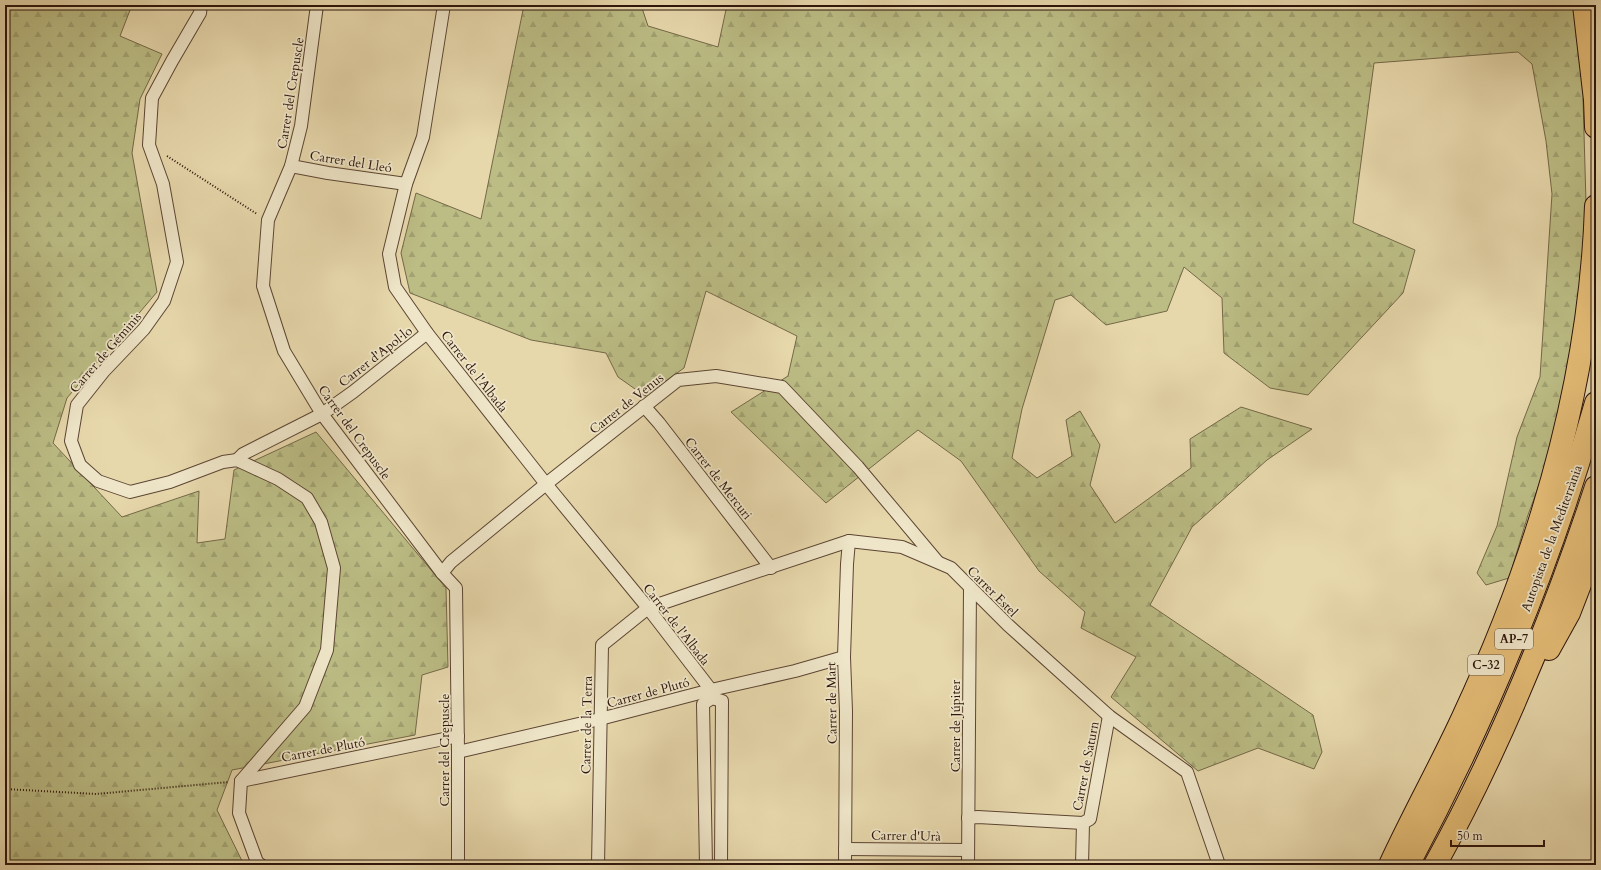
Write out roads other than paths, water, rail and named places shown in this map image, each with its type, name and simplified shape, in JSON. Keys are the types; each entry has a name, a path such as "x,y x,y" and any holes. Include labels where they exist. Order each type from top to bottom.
{"highway":[{"path":"1584,5 1595,100 1596,127"},
{"name":"C-32","path":"1390,865 1463,716 1513,598 1532,548 1569,419 1581,357 1590,295 1596,206"},
{"name":"Autopista de la Mediterrània","path":"1408,865 1477,726 1524,614 1573,482 1596,403"},
{"name":"Autopista de la Mediterrània","path":"1435,865 1480,777 1507,719 1532,660 1577,543 1596,487"},
{"path":"1480,777 1569,612 1596,543"}],"street":[{"name":"Carrer de Géminis","path":"202,5 200,13 152,98 149,145 163,184 177,262 164,301 144,329 104,371 77,405 71,440 80,465 98,481 130,492 170,482 223,462 237,460"},
{"name":"Carrer del Crepuscle","path":"317,5 301,126 292,166 268,220 263,286 284,351 322,414 442,573 456,588 458,865"},
{"name":"Carrer de l'Albada","path":"444,5 423,137 406,184 389,254 395,287 546,484 648,608 711,694 722,701 721,865"},
{"name":"Carrer del Lleó","path":"292,166 328,173 406,184"},
{"name":"Carrer d'Apol·lo","path":"237,460 243,454 322,414 353,392 428,332"},
{"name":"Carrer de Venus","path":"442,573 451,562 546,484 678,380 716,376 782,387 858,467 938,562"},
{"name":"Carrer de Mercuri","path":"644,406 771,568"},
{"path":"237,460 278,479 308,498 321,522 334,568 326,650 305,707 241,781 239,813 257,862 261,865"},
{"name":"Carrer Estel","path":"648,608 849,541 902,547 938,562 951,568 1008,626 1109,716 1187,772 1218,862 1217,865"},
{"name":"Carrer de Mart","path":"844,865 846,711 844,657 849,541"},
{"name":"Carrer de Júpiter","path":"968,865 970,587"},
{"name":"Carrer de la Terra","path":"598,865 602,645 648,608"},
{"name":"Carrer de Plutó","path":"458,752 711,694 844,657"},
{"path":"706,865 703,704 711,694"},
{"name":"Carrer de Saturn","path":"1082,865 1082,823 1090,819 1109,716"},
{"name":"Carrer de Plutó","path":"241,781 458,736"},
{"path":"968,818 1082,823"},
{"name":"Carrer d'Urà","path":"845,849 968,850"}]}
